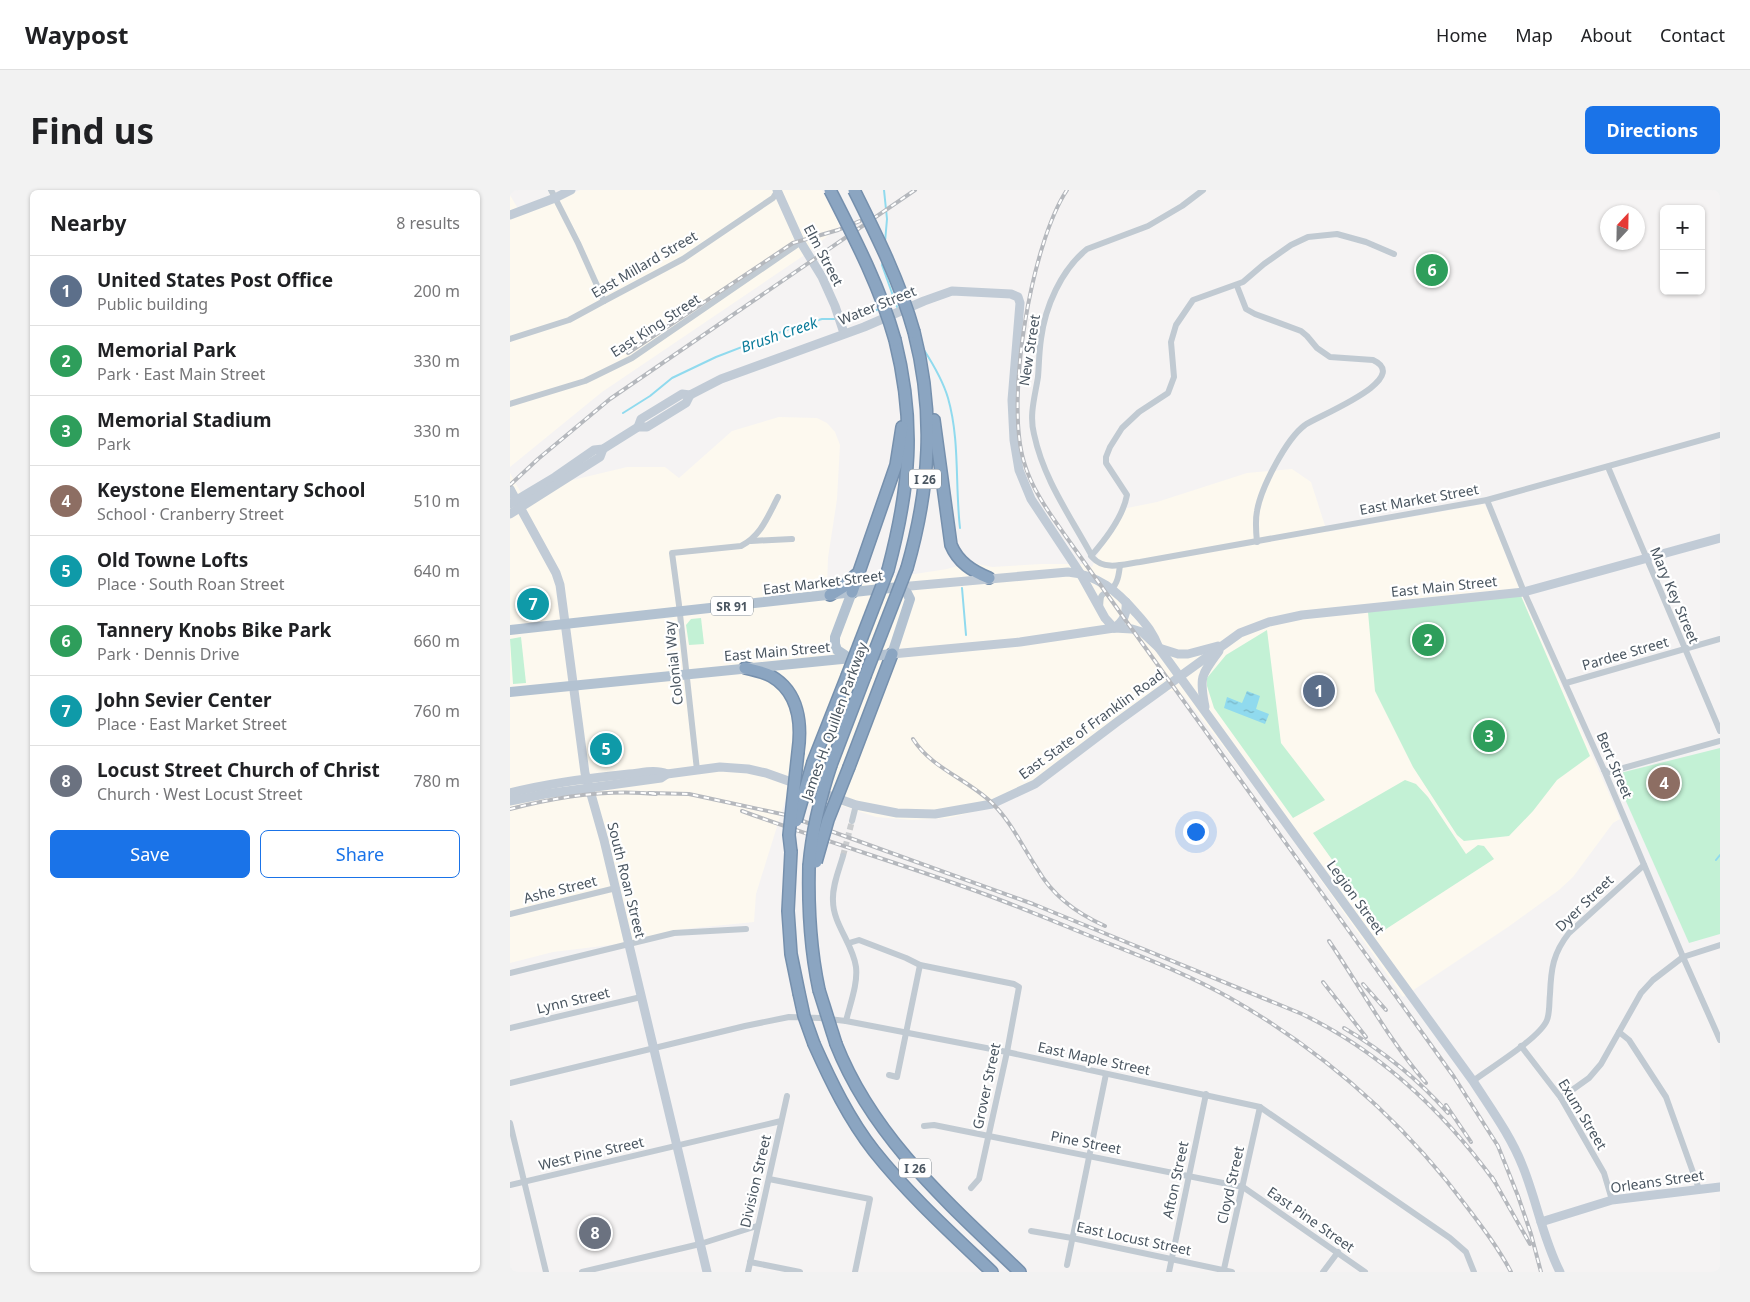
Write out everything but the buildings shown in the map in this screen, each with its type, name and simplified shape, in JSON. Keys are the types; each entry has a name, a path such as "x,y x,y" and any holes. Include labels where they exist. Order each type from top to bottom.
{"highway":[{"name":"James H. Quillen Parkway","path":"830,190 868,267 881,297 895,340 901,367 908,425 908,473 900,522 888,570 813,762 799,809 791,857 788,911 792,954 804,1016 814,1044 843,1104 873,1150 916,1199 992,1272"},
{"name":"James H. Quillen Parkway","path":"812,865 815,820 821,794 907,568 921,513 928,436 926,389 914,332 890,264 854,190"},
{"path":"926,389 932,404 951,545 958,558 965,565 990,578"},
{"path":"852,592 896,465 905,406"},
{"path":"830,595 850,582 859,572"},
{"path":"812,865 892,654"},
{"path":"745,668 771,676 783,687 797,709 800,727 789,835 791,857"},
{"name":"I 26","path":"812,865 808,891 811,948 819,990 836,1044 849,1075 865,1103 897,1148 932,1188 1020,1272"}],"main road":[{"path":"510,215 553,194 571,190"},
{"name":"Elm Street","path":"777,190 801,242 822,277 843,329"},
{"name":"Water Street","path":"510,514 516,504 594,450 603,449 638,427 641,419 682,394 690,395 721,379 843,329 878,322 924,300 952,291 1011,294 1018,297 1020,303 1012,400 1014,440 1019,470 1031,499 1080,573"},
{"name":"South Roan Street","path":"510,489 516,504 559,580 589,783 616,888 707,1272"},
{"name":"East Main Street","path":"1180,676 1223,644 1250,628 1269,622 1302,615 1524,592 1720,538"},
{"name":"East Market Street","path":"510,630 898,587 1068,572 1080,573"},
{"path":"1080,573 1100,610 1114,628 1124,618 1127,611 1126,602"},
{"name":"Legion Street","path":"1080,573 1095,578 1112,588 1153,633 1159,648 1473,1081 1514,1147 1524,1168 1546,1241 1560,1272"},
{"path":"892,654 910,602 908,593 898,587"},
{"path":"849,658 837,650 835,640 852,592"},
{"name":"East Main Street","path":"510,692 1020,642 1114,628 1132,629 1142,632 1159,648"},
{"path":"1159,648 1183,654 1223,644"},
{"path":"1206,712 1202,690 1202,676 1223,644"},
{"name":"East State of Franklin Road","path":"589,783 660,771 667,774 724,767 752,769 856,805 883,811 925,814 999,802 1035,784 1180,676"},
{"path":"510,793 541,786 589,783"},
{"path":"510,802 589,783"},
{"name":"Orleans Street","path":"1541,1222 1612,1200 1720,1187"}],"street":[{"name":"East Millard Street","path":"510,339 569,320 683,258 773,198 777,190"},
{"name":"New Street","path":"1092,556 1062,506 1047,476 1033,433 1032,414 1046,316 1064,275 1086,249 1148,226 1182,206 1203,190"},
{"path":"553,194 604,301"},
{"path":"1100,610 1101,597 1116,582 1118,565 1105,566 1097,563 1092,556 1120,514 1127,495 1106,463 1106,458 1122,428 1139,412 1168,393 1174,377 1171,342 1176,325 1194,300 1219,290 1237,286 1291,245 1308,237 1337,234 1353,237 1394,254"},
{"name":"East King Street","path":"510,404 585,381 632,358 801,242"},
{"path":"1237,286 1246,309 1301,331 1316,348 1330,357 1373,360 1381,368 1382,376 1378,383 1360,396 1305,425 1295,435 1273,471 1259,501 1256,514 1257,542"},
{"name":"East Market Street","path":"1118,565 1488,500 1720,435"},
{"name":"Mary Key Street","path":"1608,467 1720,731"},
{"path":"751,541 758,534 778,497"},
{"name":"Bert Street","path":"1488,500 1524,592 1566,683 1720,1040"},
{"path":"751,541 792,539"},
{"name":"Colonial Way","path":"697,770 672,553 734,548 751,541"},
{"name":"Pardee Street","path":"1566,683 1720,639"},
{"path":"1604,770 1609,772 1720,741"},
{"path":"852,821 856,805"},
{"path":"843,856 834,887 832,903 852,951 856,969 846,1021"},
{"name":"Dyer Street","path":"1473,1081 1539,1031 1547,1020 1553,964 1561,943 1569,933 1644,865"},
{"name":"Ashe Street","path":"510,914 616,888"},
{"path":"510,973 674,933 746,929"},
{"path":"849,944 859,940 920,965 898,1077 889,1075"},
{"path":"1561,1098 1588,1078 1601,1064 1641,993 1653,980 1683,957 1720,945"},
{"name":"Grover Street","path":"920,965 1014,984 1019,987 979,1180 971,1188"},
{"name":"Lynn Street","path":"510,1028 641,997"},
{"name":"East Maple Street","path":"510,1083 789,1017 846,1021 1007,1052 1260,1107 1450,1238 1466,1252 1474,1272"},
{"path":"1619,1032 1629,1040 1666,1097 1699,1189"},
{"name":"Exum Street","path":"1521,1046 1561,1098 1604,1173 1612,1200"},
{"path":"1067,1265 1106,1074"},
{"name":"Afton Street","path":"1169,1272 1206,1094"},
{"name":"Division Street","path":"748,1272 787,1096"},
{"name":"Cloyd Street","path":"1224,1269 1260,1107"},
{"name":"West Pine Street","path":"510,1185 781,1121"},
{"path":"510,1123 546,1272"},
{"name":"Pine Street","path":"924,1126 934,1125 1243,1187"},
{"path":"768,1179 870,1199 855,1272"},
{"name":"East Pine Street","path":"1243,1187 1365,1272"},
{"path":"582,1272 700,1244 757,1226"},
{"name":"East Locust Street","path":"1030,1231 1232,1272"},
{"path":"1323,1272 1338,1252"},
{"path":"750,1262 800,1272"}],"shaded area":[{"path":"580,190 822,190 840,226 803,256 602,392 510,467 510,195 521,214"},
{"path":"779,417 817,418 827,423 835,432 840,445 837,499 828,558 827,587 947,569 972,562 992,567 1083,564 1092,567 1127,508 1157,502 1247,473 1292,469 1311,482 1327,532 1484,504 1620,819 1613,823 1573,877 1559,890 1508,927 1403,997 1263,798 1184,696 1170,691 1164,692 1039,784 980,810 949,818 912,820 876,817 789,788 756,894 754,922 684,929 619,944 553,952 510,963 510,473 526,502 556,484 627,467 665,467 679,478 732,431"}],"green space":[{"path":"1521,596 1590,756 1557,780 1533,811 1509,836 1464,841 1457,835 1413,767 1375,691 1368,612"},
{"path":"701,618 704,644 689,645 686,625 691,619"},
{"path":"1267,630 1281,743 1325,800 1293,818 1214,708 1207,686 1207,678 1226,655"},
{"path":"521,637 526,683 513,684 510,639"},
{"path":"1720,748 1720,934 1689,943 1617,781 1620,773"},
{"path":"1405,780 1416,784 1428,797 1466,854 1478,845 1484,846 1494,859 1383,931 1313,833"}],"water":[{"path":"1247,691 1260,696 1256,709 1269,714 1265,724 1224,708 1227,697 1242,703"}],"waterway":[{"name":"Brush Creek","path":"884,190 887,219 885,242"},
{"name":"Brush Creek","path":"883,262 882,265 897,307"},
{"name":"Brush Creek","path":"888,306 895,303"},
{"name":"Brush Creek","path":"843,319 856,319 881,308"},
{"name":"Brush Creek","path":"623,413 650,396 672,378 716,357 794,327 822,319 836,319"},
{"path":"924,350 943,385 952,414 956,446 960,528"},
{"path":"962,588 966,635"},
{"path":"1716,860 1720,855"}],"tunnel":[{"path":"843,856 852,821"}],"railway":[{"path":"510,485 610,399 915,190"},
{"path":"1067,190 1054,215 1042,247 1025,323 1018,401 1019,435 1027,472 1048,511 1074,548 1454,1077 1498,1146 1531,1234 1541,1272"},
{"path":"628,353 793,243 838,230 860,221"},
{"path":"913,739 930,758 983,795 1000,811 1044,879 1059,896 1085,916 1105,926"},
{"path":"510,809 545,801 601,793 656,794"},
{"path":"649,793 689,794 786,815 1033,904 1302,1014 1358,1046 1409,1086 1454,1132 1495,1182"},
{"path":"742,811 1000,900 1161,965 1196,980 1230,998 1297,1041 1329,1065 1388,1117 1416,1146 1467,1207 1511,1272"},
{"path":"1329,941 1399,1049 1426,1083"},
{"path":"1323,982 1366,1037"},
{"path":"1363,984 1386,1010"},
{"path":"1344,1028 1399,1066 1448,1113"},
{"path":"1446,1105 1471,1142"},
{"path":"1492,1177 1530,1244"}],"place":[{"name":"Tannery Knobs Bike Park","path":"1432,270"},
{"name":"John Sevier Center","path":"533,604"},
{"name":"Memorial Park","path":"1428,640"},
{"name":"United States Post Office","path":"1319,691"},
{"name":"Memorial Stadium","path":"1489,736"},
{"name":"Old Towne Lofts","path":"606,749"},
{"name":"Keystone Elementary School","path":"1664,783"},
{"name":"Locust Street Church of Christ","path":"595,1233"}]}
